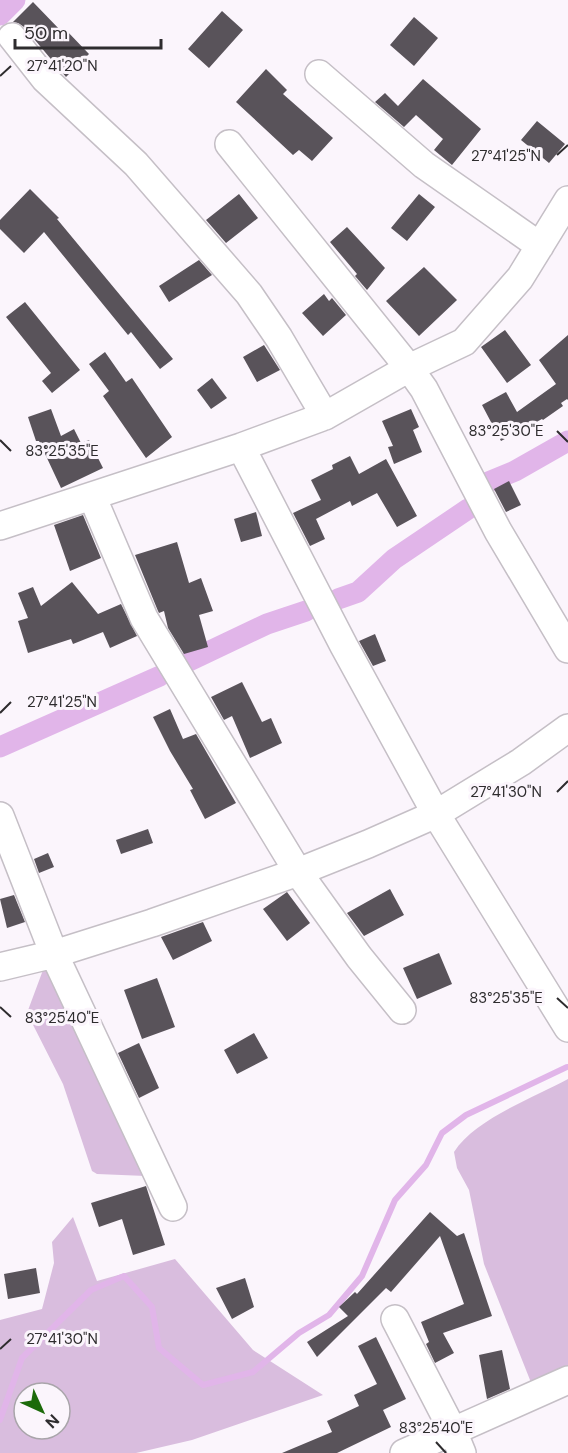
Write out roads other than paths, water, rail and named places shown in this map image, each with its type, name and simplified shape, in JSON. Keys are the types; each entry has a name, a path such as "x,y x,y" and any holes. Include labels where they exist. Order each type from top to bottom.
{"street":[{"path":"12,37 45,79 136,164 249,294 279,338 325,416"},
{"path":"319,74 424,165 540,246"},
{"path":"229,144 424,389 498,531 568,649"},
{"path":"0,526 241,447 325,416 409,368 464,342 520,278 568,200"},
{"path":"241,447 344,646 436,814 568,1028"},
{"path":"92,496 144,618 298,872 359,957 402,1010"},
{"path":"0,967 54,954 152,923 298,872 436,814 521,762 568,729"},
{"path":"0,816 54,954 173,1207"},
{"path":"395,1319 457,1442"},
{"path":"404,1453 457,1442 568,1380"}],"waterway":[{"path":"0,15 15,0"},
{"path":"486,483 515,471 568,441"},
{"path":"338,599 358,592 394,559 468,509"},
{"path":"189,661 267,624 306,611"},
{"path":"0,747 160,676"},
{"path":"0,1420 22,1358 91,1290 124,1276 152,1307 159,1348 203,1385 253,1372 299,1333 329,1315 362,1276 395,1200 426,1165 442,1133 466,1115 567,1067"}]}
